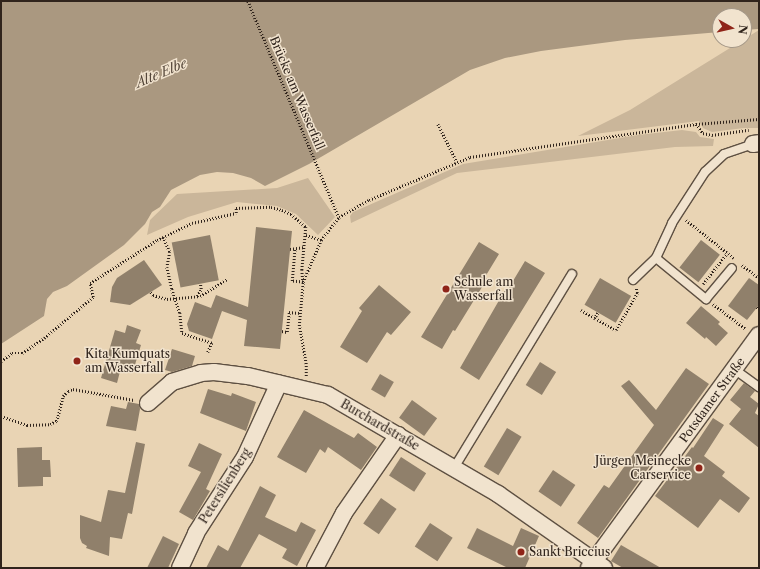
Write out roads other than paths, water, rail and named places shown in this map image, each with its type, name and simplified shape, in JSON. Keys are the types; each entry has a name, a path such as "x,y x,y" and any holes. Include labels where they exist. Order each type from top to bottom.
{"street":[{"name":"Potsdamer Straße","path":"595,566 734,369 754,333"},
{"name":"Burchardstraße","path":"148,403 172,382 201,373 226,372 303,388 328,395 498,494 595,566"},
{"name":"Petersilienberg","path":"180,568 196,533 245,457 279,383"},
{"path":"315,568 344,513 398,435"}],"lane":[{"path":"633,280 656,258 678,213 705,172 724,154 755,139"},
{"path":"656,258 706,299 732,268"},
{"path":"454,468 572,274"},
{"path":"734,369 759,387"}],"water":[{"name":"Alte Elbe","path":"3,1 759,1 759,29 752,29 752,8 712,8 712,33 625,40 541,51 505,58 470,70 309,164 265,186 251,178 233,173 217,172 200,175 171,190 160,207 152,212 145,224 124,245 67,286 53,292 47,299 44,316 1,344 1,3"}],"place":[{"name":"Schule am Wasserfall","path":"446,289"},
{"name":"Kita Kumquats am Wasserfall","path":"77,361"},
{"name":"Jürgen Meinecke Carservice","path":"699,468"},
{"name":"Sankt Briccius","path":"521,552"}]}
